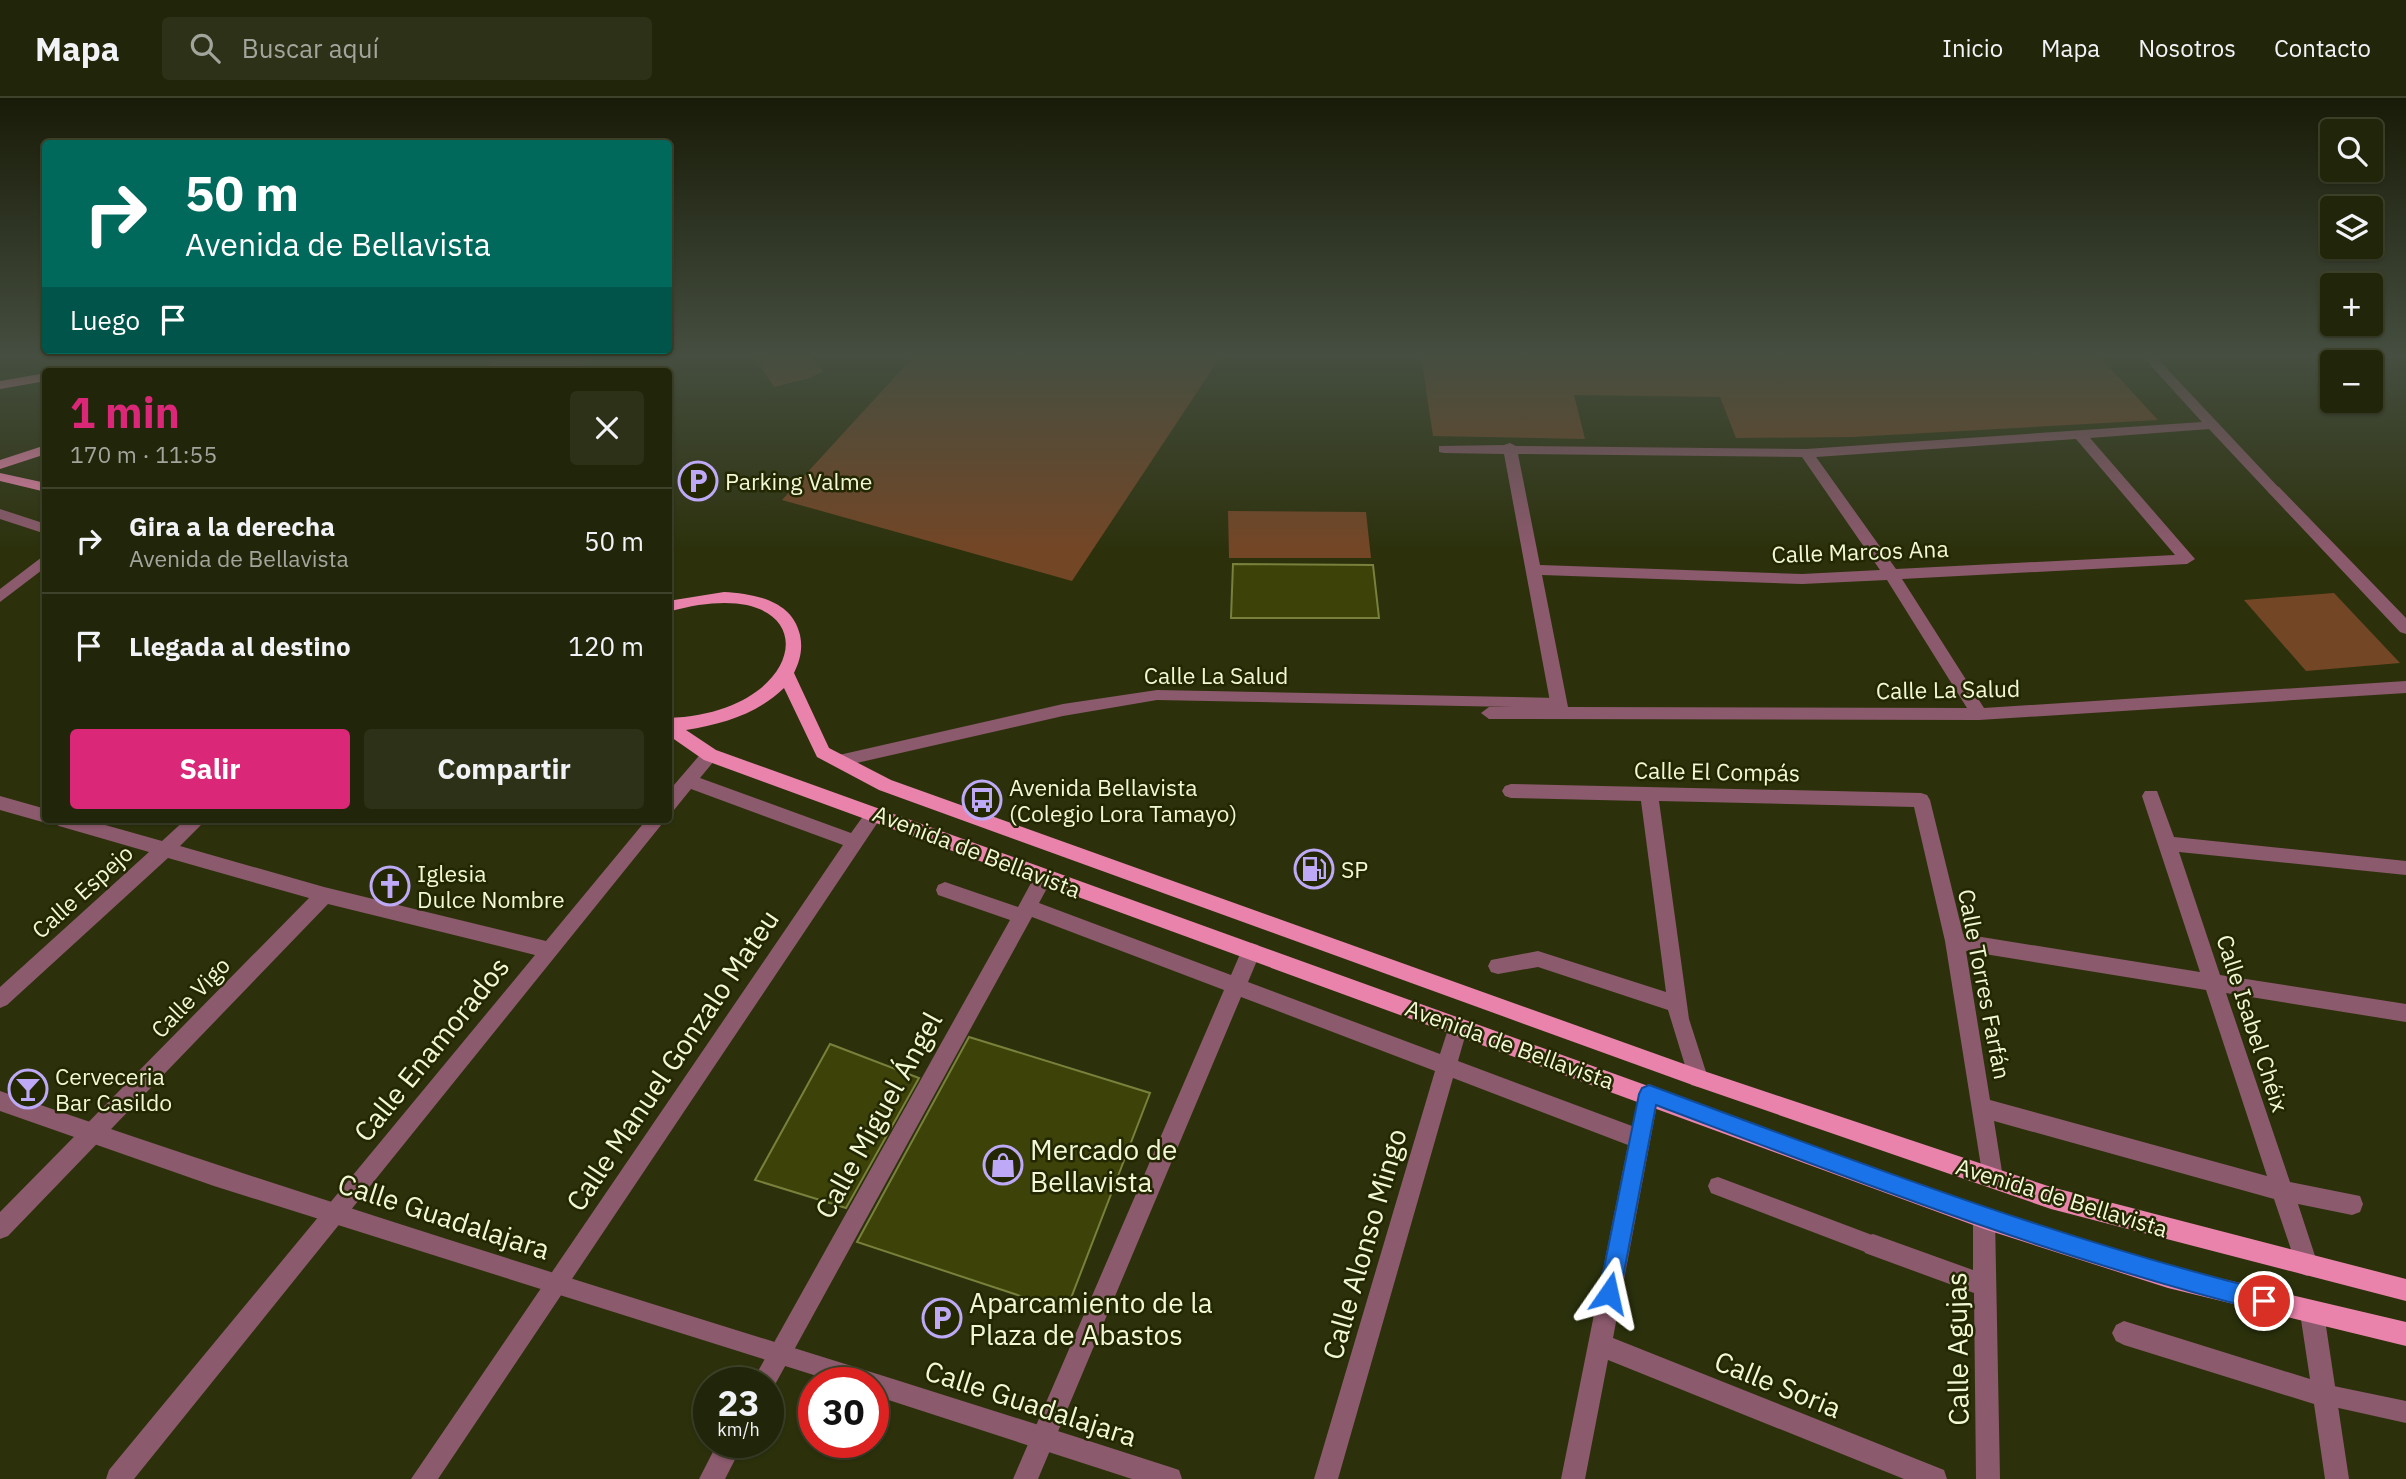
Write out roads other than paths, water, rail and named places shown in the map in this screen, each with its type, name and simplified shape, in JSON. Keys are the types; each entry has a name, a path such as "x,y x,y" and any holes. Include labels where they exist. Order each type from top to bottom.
{"main road":[{"path":"0,465 42,450"},
{"path":"0,477 42,487"},
{"path":"672,606 720,596 748,598 781,615 791,631 794,648 785,673 767,693 732,714 703,722 672,725"},
{"name":"Avenida de Bellavista","path":"785,673 823,752 885,785 1698,1078 2051,1198 2406,1290"},
{"name":"Avenida de Bellavista","path":"672,728 710,755 1649,1094 1984,1218 2168,1277 2406,1334"}],"street":[{"path":"2208,420 2406,628"},
{"path":"1444,449 1510,447 1806,453 2212,425"},
{"name":"Calle Marcos Ana","path":"1534,570 1802,579 2187,559 2080,434"},
{"path":"1510,447 1560,707"},
{"path":"1806,453 1892,575 1979,714"},
{"path":"0,514 42,528"},
{"path":"0,597 42,562"},
{"name":"Calle La Salud","path":"839,761 1063,710 1157,695 1560,707 1979,714 2406,687"},
{"name":"Calle La Salud","path":"1489,713 1560,707"},
{"path":"672,800 710,755"},
{"path":"688,781 855,842"},
{"name":"Calle El Compás","path":"1511,791 1922,800"},
{"path":"1649,794 1677,1004 1698,1078"},
{"name":"Calle Isabel Chéix","path":"2151,796 2279,1190 2306,1265"},
{"name":"Calle Torres Farfán","path":"1922,800 1955,941 1992,1178"},
{"path":"0,803 42,814"},
{"name":"Calle Manuel Gonzalo Mateu","path":"423,1479 558,1284 875,813"},
{"path":"74,823 324,895 549,950"},
{"name":"Calle Espejo","path":"0,999 194,823"},
{"name":"Calle Enamorados","path":"118,1479 654,823"},
{"path":"2167,844 2406,868"},
{"name":"Calle Miguel Ángel","path":"772,1367 1044,877"},
{"name":"Avenida de Bellavista","path":"945,890 1025,911 1237,985 1640,1139"},
{"name":"Calle Vigo","path":"0,1228 324,895"},
{"path":"1955,941 2406,1013"},
{"path":"1025,1479 1251,951"},
{"path":"1498,966 1538,959 1677,1004"},
{"name":"Calle Alonso Mingo","path":"1326,1479 1458,1026"},
{"path":"1573,1479 1649,1094"},
{"name":"Calle Guadalajara","path":"0,1101 214,1176 825,1367"},
{"path":"1983,1108 2279,1190 2352,1204"},
{"path":"1718,1186 1985,1286"},
{"name":"Calle Agujas","path":"1984,1218 1989,1479"},
{"path":"2312,1312 2337,1479"},
{"path":"2124,1333 2324,1395 2406,1412"},
{"name":"Calle Soria","path":"1599,1344 1935,1479"},
{"name":"Calle Guadalajara","path":"889,1389 1170,1479"},
{"path":"711,1479 723,1458"}],"place":[{"name":"Parking Valme","path":"698,481"},
{"name":"Avenida Bellavista (Colegio Lora Tamayo)","path":"982,800"},
{"name":"SP","path":"1314,869"},
{"name":"Iglesia Dulce Nombre","path":"390,886"},
{"name":"Cerveceria Bar Casildo","path":"28,1089"},
{"name":"Mercado de Bellavista","path":"1003,1165"},
{"name":"Aparcamiento de la Plaza de Abastos","path":"942,1318"}]}
